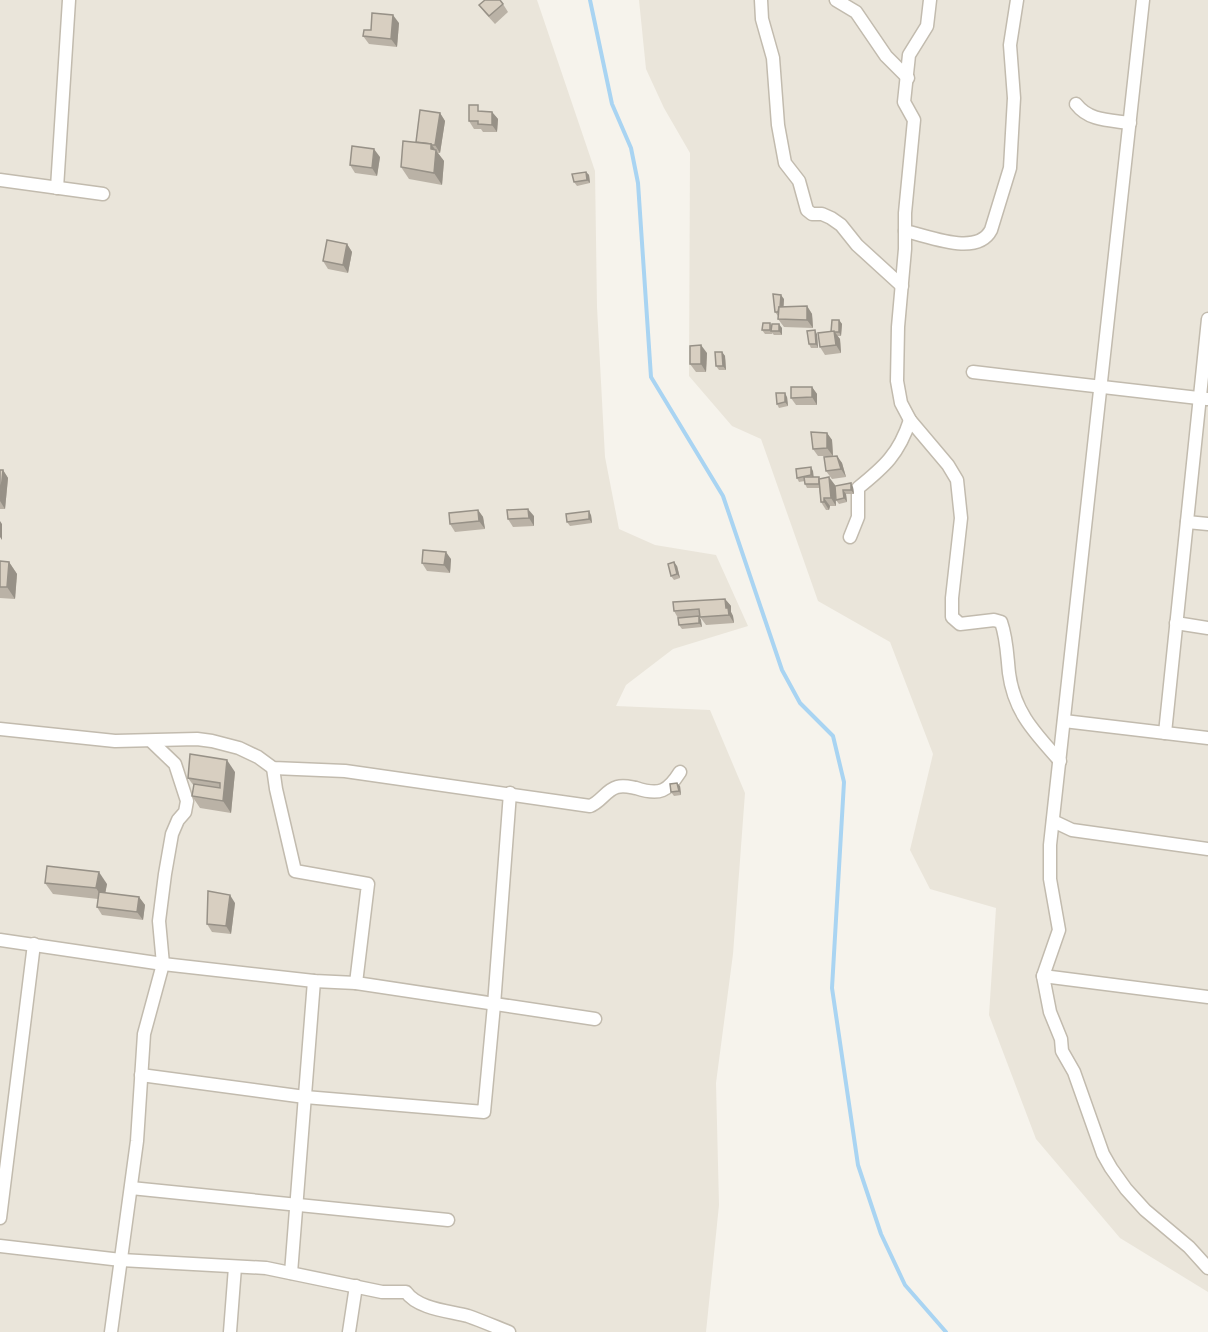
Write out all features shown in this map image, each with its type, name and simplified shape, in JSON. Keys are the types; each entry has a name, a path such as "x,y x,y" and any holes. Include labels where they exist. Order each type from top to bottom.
{"street":[{"path":"57,188 69,0"},
{"path":"761,0 762,19 772,58 778,125 785,163 800,181 807,210 812,214 822,214 841,225 857,244 902,285"},
{"path":"836,0 843,6 854,10 886,56 908,78"},
{"path":"930,0 927,26 909,55 904,102 914,120 897,381 901,403 910,420 948,465 957,480 962,518 952,598 952,617 960,624 994,620 1001,622 1007,643 1012,690 1019,708 1031,729 1060,761"},
{"path":"905,231 968,245 986,238 991,230 1010,168 1014,98 1010,45 1017,0"},
{"path":"1143,0 1050,845 1050,879 1059,930 1043,976 1045,993 1061,1040 1062,1051 1074,1072 1103,1154 1126,1190 1155,1220 1189,1247 1208,1268"},
{"path":"1076,104 1092,118 1130,123"},
{"path":"0,180 103,194"},
{"path":"1165,733 1187,522 1204,398 1208,319"},
{"path":"973,372 1204,398"},
{"path":"850,537 858,517 858,488 888,464 910,420"},
{"path":"1187,522 1208,524"},
{"path":"1176,623 1208,628"},
{"path":"1064,721 1208,738"},
{"path":"0,729 115,741 196,739 212,741 239,748 258,757 273,768 345,771 590,806 596,804 613,789 622,786 664,791 670,787 680,772"},
{"path":"111,1332 136,1141 144,1034 163,964 159,921 165,874 172,834 178,820 185,812 187,801 175,764 151,741"},
{"path":"273,768 295,871 368,884 356,983"},
{"path":"141,1075 305,1097 484,1112 510,793"},
{"path":"1053,821 1072,830 1208,849"},
{"path":"0,940 163,964 314,981 356,983 595,1019"},
{"path":"0,1218 34,944"},
{"path":"1043,976 1208,997"},
{"path":"291,1273 314,981"},
{"path":"130,1188 448,1220"},
{"path":"0,1246 121,1260 266,1268 382,1292 406,1292 420,1303 469,1317 509,1332"},
{"path":"230,1332 235,1267"},
{"path":"349,1332 356,1286"}],"shaded area":[{"path":"0,0 537,0 595,171 597,307 605,457 619,529 655,545 716,555 748,626 673,649 626,685 616,706 710,710 745,793 733,954 716,1083 719,1205 706,1332 0,1332"},
{"path":"639,0 1208,0 1208,1292 1120,1238 1036,1139 989,1015 996,908 930,889 910,850 933,754 890,642 818,601 761,439 732,426 689,376 690,153 664,108 646,69"}],"building":[{"path":"485,0 500,0 503,4 489,16 479,5"},
{"path":"372,13 393,15 391,39 363,36 364,30 371,30"},
{"path":"469,105 478,105 478,111 492,112 492,125 469,121"},
{"path":"420,110 440,113 435,145 416,142"},
{"path":"403,141 431,144 431,149 436,150 434,173 401,167"},
{"path":"352,146 374,149 372,168 350,165"},
{"path":"586,172 587,180 574,182 572,174"},
{"path":"327,240 347,244 343,265 323,261"},
{"path":"773,294 781,295 778,312 775,312"},
{"path":"807,306 807,320 778,319 779,307"},
{"path":"832,320 839,320 839,332 831,332"},
{"path":"763,323 770,323 770,330 762,330"},
{"path":"772,324 779,324 779,331 771,331"},
{"path":"815,330 816,344 809,344 807,331"},
{"path":"834,331 836,345 820,347 818,333"},
{"path":"701,345 701,364 690,364 690,346"},
{"path":"715,352 722,352 723,366 716,366"},
{"path":"791,387 812,387 812,397 791,398"},
{"path":"776,393 785,393 785,402 777,404"},
{"path":"811,432 827,433 827,448 813,449"},
{"path":"837,456 841,469 826,471 824,457"},
{"path":"811,467 811,475 797,478 796,469"},
{"path":"0,470 3,470 0,501"},
{"path":"804,477 819,477 819,484 805,484"},
{"path":"829,477 831,498 824,498 824,502 821,502 819,479"},
{"path":"851,483 851,490 843,490 844,498 836,500 835,486"},
{"path":"528,509 529,518 508,519 507,510"},
{"path":"478,510 479,521 450,524 449,513"},
{"path":"589,511 589,519 567,522 566,514"},
{"path":"423,550 446,552 444,565 422,563"},
{"path":"0,561 9,562 7,587 0,587"},
{"path":"674,562 677,574 671,576 668,564"},
{"path":"725,599 729,615 700,617 699,609 674,611 673,602"},
{"path":"699,616 699,623 679,625 678,618"},
{"path":"190,754 227,760 223,801 192,796 194,784 220,788 220,783 188,778"},
{"path":"677,783 679,791 671,792 670,784"},
{"path":"47,866 99,872 96,888 45,883"},
{"path":"208,891 230,895 226,926 207,924"},
{"path":"99,892 139,897 137,912 97,907"}],"waterway":[{"path":"590,0 612,104 631,148 638,183 651,377 723,496 782,670 800,703 833,736 844,782 832,988 858,1165 881,1234 905,1285 946,1332"}]}
